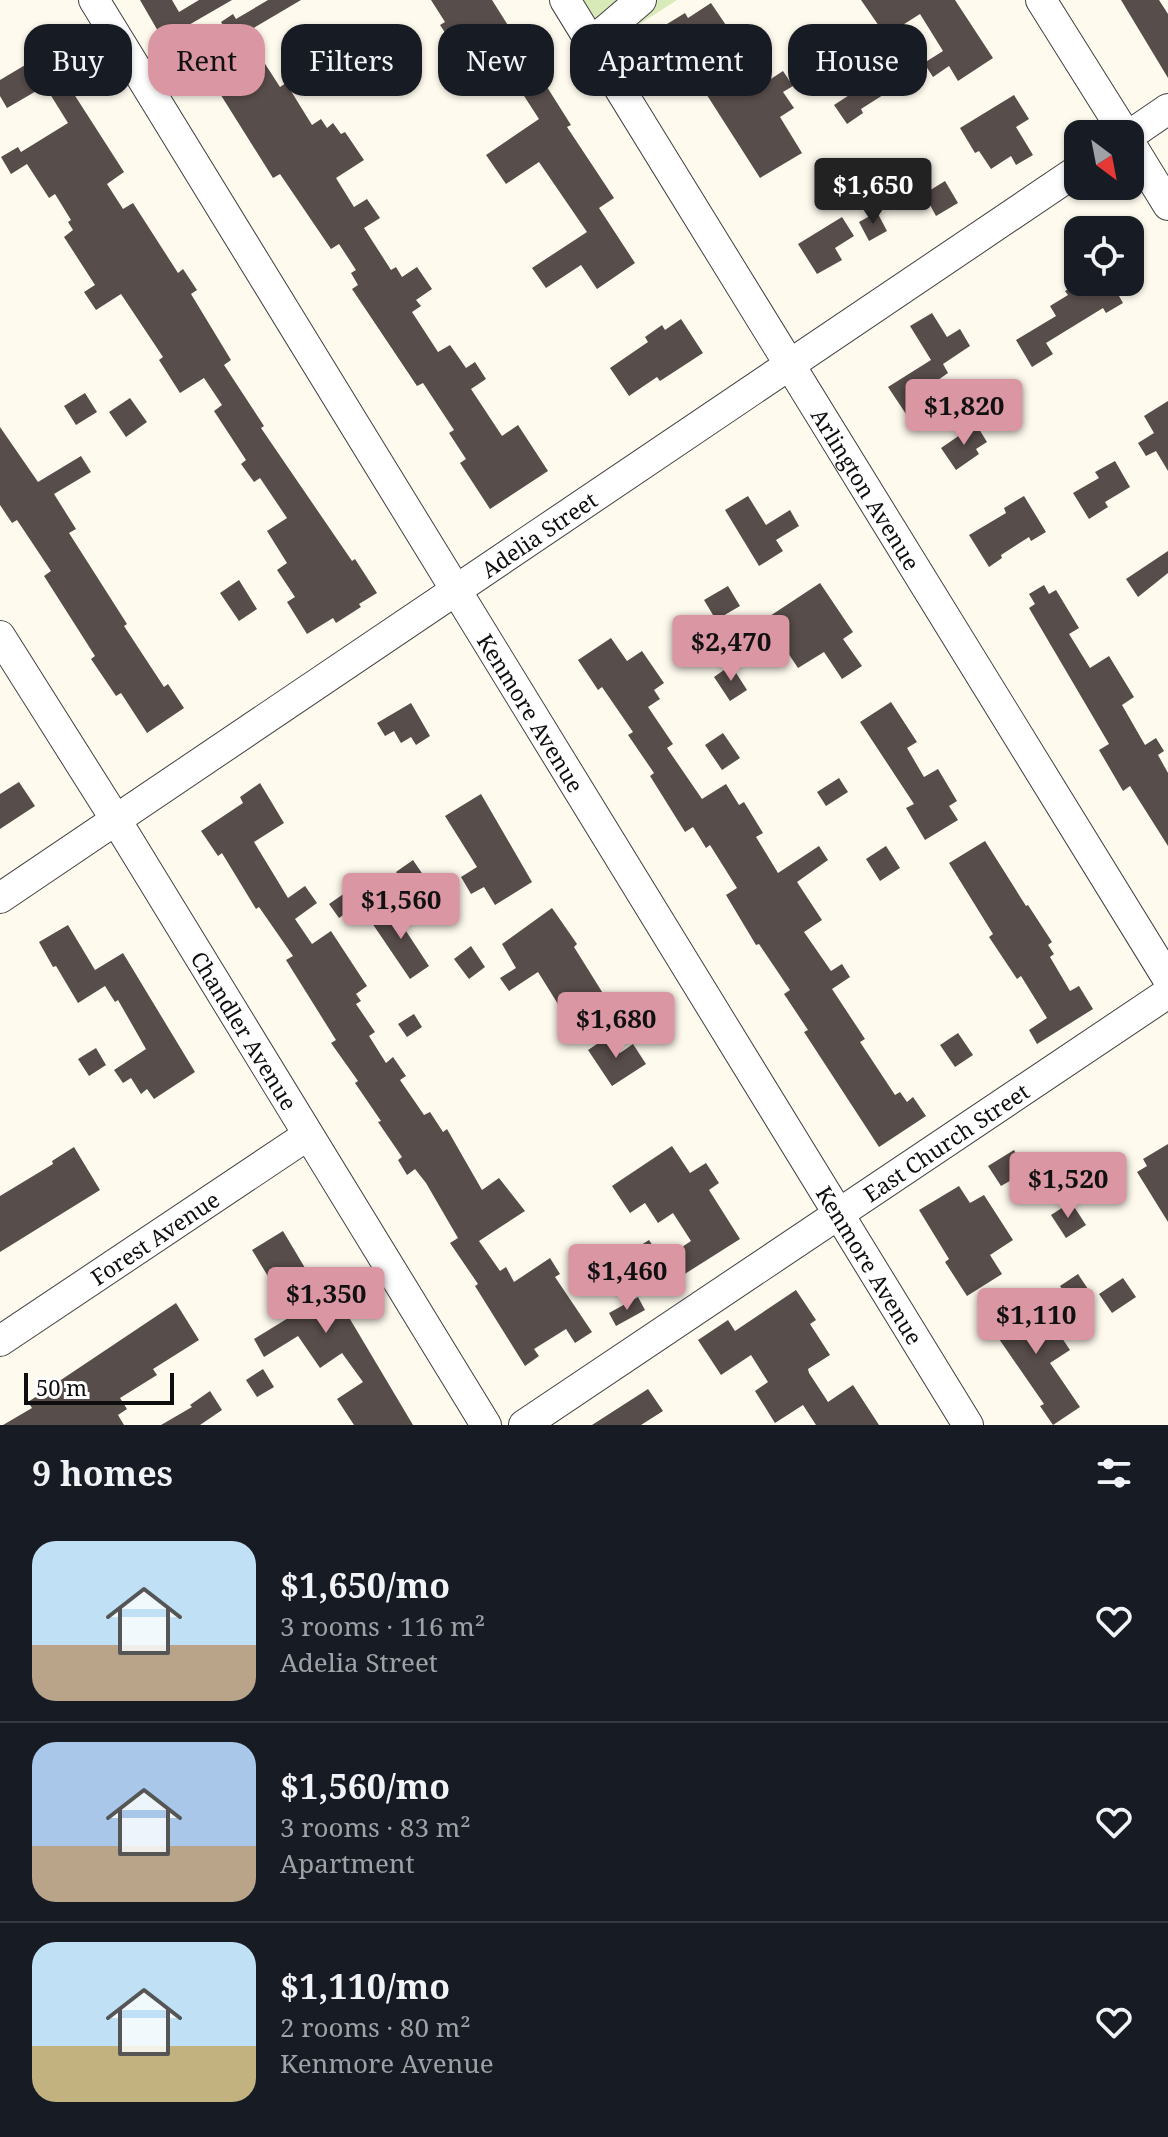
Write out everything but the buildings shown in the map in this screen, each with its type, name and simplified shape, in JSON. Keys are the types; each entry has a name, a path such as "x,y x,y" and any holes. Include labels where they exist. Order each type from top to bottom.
{"street":[{"name":"Kenmore Avenue","path":"94,0 968,1425"},
{"name":"Arlington Avenue","path":"565,0 580,24"},
{"path":"613,24 641,0"},
{"path":"1041,0 1118,120"},
{"name":"Arlington Avenue","path":"625,96 1168,979"},
{"path":"1144,124 1168,109"},
{"path":"1144,166 1168,205"},
{"name":"Adelia Street","path":"0,898 1064,179"},
{"name":"Chandler Avenue","path":"0,636 486,1425"},
{"name":"East Church Street","path":"524,1425 1168,993"},
{"name":"Forest Avenue","path":"0,1341 308,1135"}],"green space":[{"path":"583,0 677,0 640,24 598,24"}]}
